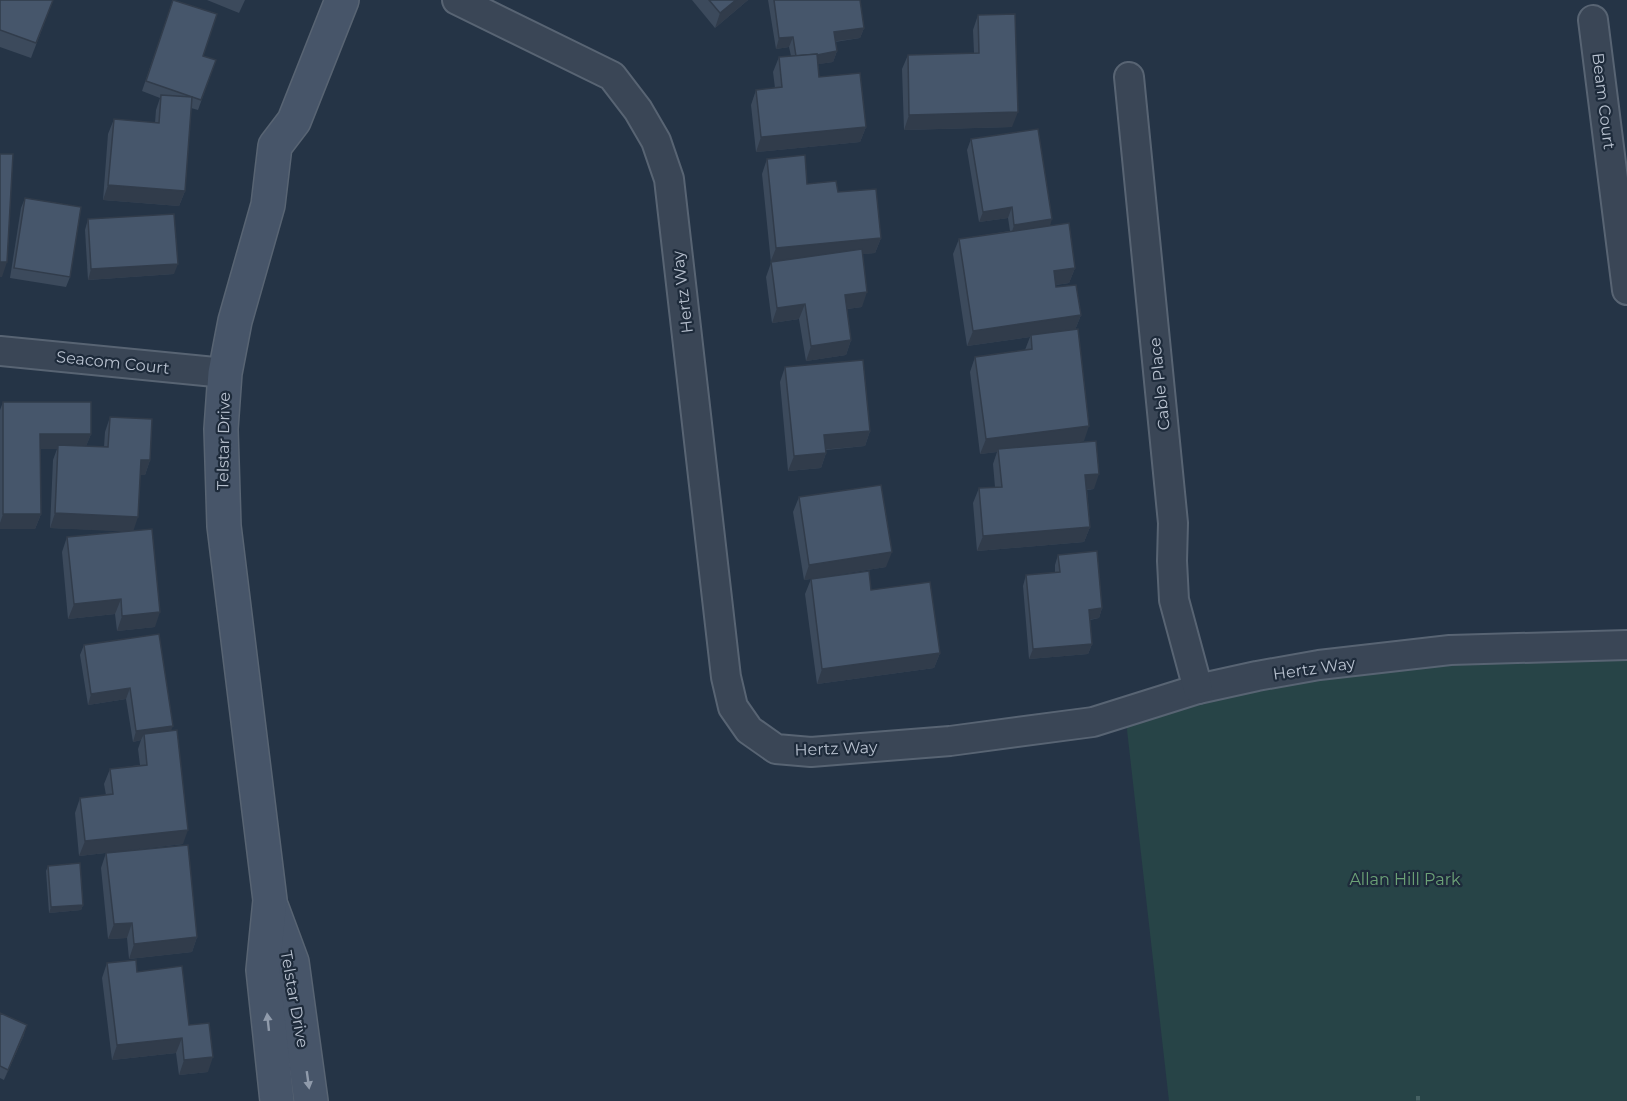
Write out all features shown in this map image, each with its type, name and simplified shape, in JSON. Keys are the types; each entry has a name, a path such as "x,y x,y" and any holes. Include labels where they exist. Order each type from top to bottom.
{"street":[{"name":"Telstar Drive","path":"311,1101 292,962 270,900 224,526 221,429 225,373 235,321 267,205 274,146 294,121 342,0"},
{"name":"Hertz Way","path":"458,0 612,76 638,110 656,141 669,179 726,677 733,707 749,730 776,749 811,752 950,741 1093,722 1198,689 1319,665 1450,650 1627,645"},
{"name":"Beam Court","path":"1593,20 1627,290"},
{"name":"Cable Place","path":"1129,77 1173,523 1174,600 1198,689"},
{"name":"Seacom Court","path":"0,351 225,373"},
{"name":"Telstar Drive","path":"270,900 263,970 277,1101"}],"green space":[{"name":"Allan Hill Park","path":"1627,645 1627,1101 1169,1101 1125,712 1198,689"}],"building":[{"path":"0,0 53,0 36,43 0,30"},
{"path":"173,0 217,14 203,56 216,60 201,100 146,81"},
{"path":"709,0 736,0 720,13"},
{"path":"774,0 860,0 864,28 834,32 837,51 796,56 793,37 779,38"},
{"path":"1015,14 1018,112 909,115 908,55 979,53 978,15"},
{"path":"817,54 819,77 860,73 866,127 761,137 756,90 782,87 779,57"},
{"path":"161,95 192,97 185,191 108,185 114,119 159,123"},
{"path":"1038,129 1052,219 1014,225 1012,207 983,212 971,139"},
{"path":"0,154 13,154 7,262 0,262"},
{"path":"805,155 807,184 836,181 838,192 876,189 881,238 776,248 767,159"},
{"path":"25,198 81,207 70,277 14,268"},
{"path":"174,214 178,264 91,269 88,219"},
{"path":"1069,223 1075,268 1054,271 1056,287 1076,285 1081,315 973,331 959,239"},
{"path":"862,249 867,292 845,295 851,340 811,346 805,304 777,308 771,262"},
{"path":"1078,329 1089,426 986,439 975,357 1032,349 1031,335"},
{"path":"863,360 870,431 824,435 826,453 794,456 785,367"},
{"path":"3,402 91,402 91,434 40,434 41,514 3,514"},
{"path":"110,417 152,419 150,460 141,460 138,517 55,513 58,445 108,447"},
{"path":"1096,441 1099,474 1085,475 1090,527 983,536 979,488 1002,487 998,449"},
{"path":"881,485 892,552 809,565 799,497"},
{"path":"152,529 160,612 122,616 121,599 74,604 67,537"},
{"path":"1097,551 1102,608 1089,610 1092,644 1033,649 1026,575 1060,572 1058,555"},
{"path":"869,571 871,590 930,582 940,653 822,669 811,579"},
{"path":"159,634 173,726 136,731 130,688 91,694 84,645"},
{"path":"177,730 188,830 85,841 80,798 113,794 110,769 147,765 144,734"},
{"path":"188,845 197,937 134,944 132,923 114,924 106,853"},
{"path":"80,863 83,905 51,907 48,866"},
{"path":"136,960 137,972 182,966 189,1025 209,1023 213,1057 184,1060 182,1038 117,1045 107,963"},
{"path":"0,1013 27,1025 8,1070 0,1066"}]}
